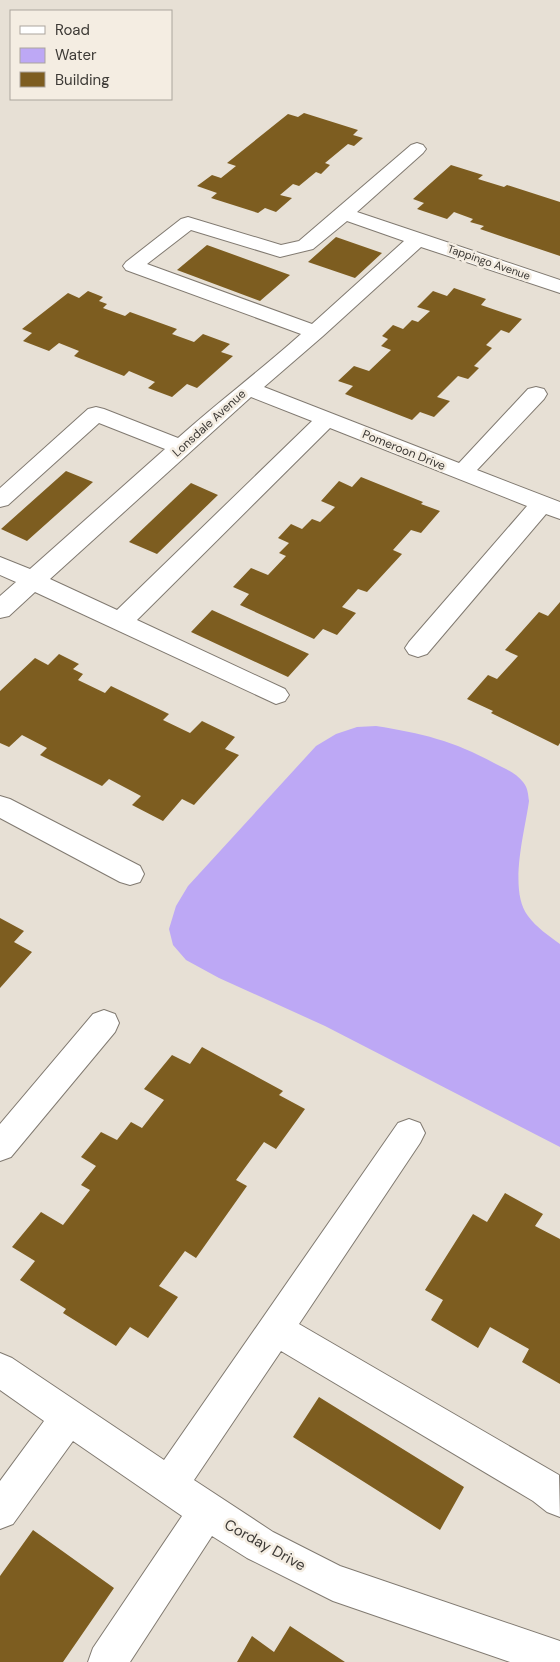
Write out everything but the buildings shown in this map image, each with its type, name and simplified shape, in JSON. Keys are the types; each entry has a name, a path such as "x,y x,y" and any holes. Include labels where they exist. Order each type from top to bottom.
{"street":[{"path":"316,332 133,266 188,223 280,251 306,245 417,149"},
{"name":"Tappingo Avenue","path":"344,214 560,287"},
{"name":"Lonsdale Avenue","path":"0,610 248,388 266,376 316,332 419,238"},
{"name":"Pomeroon Drive","path":"248,388 551,508"},
{"path":"462,472 536,394"},
{"path":"0,500 96,414 181,448"},
{"path":"121,621 327,419"},
{"path":"418,648 551,508"},
{"path":"0,565 276,695"},
{"path":"0,806 130,874"},
{"path":"0,1147 104,1023"},
{"path":"169,1485 410,1133"},
{"path":"276,1329 546,1488 560,1499"},
{"name":"Corday Drive","path":"0,1370 207,1511 260,1544 334,1582 560,1660"},
{"path":"0,1511 69,1417"},
{"path":"106,1662 207,1511"}],"water":[{"path":"376,726 423,735 451,743 510,771 526,787 529,801 518,876 522,905 531,920 560,944 560,1147 325,1026 219,978 186,960 173,945 169,929 176,906 188,886 316,746 336,734 357,727"}]}
